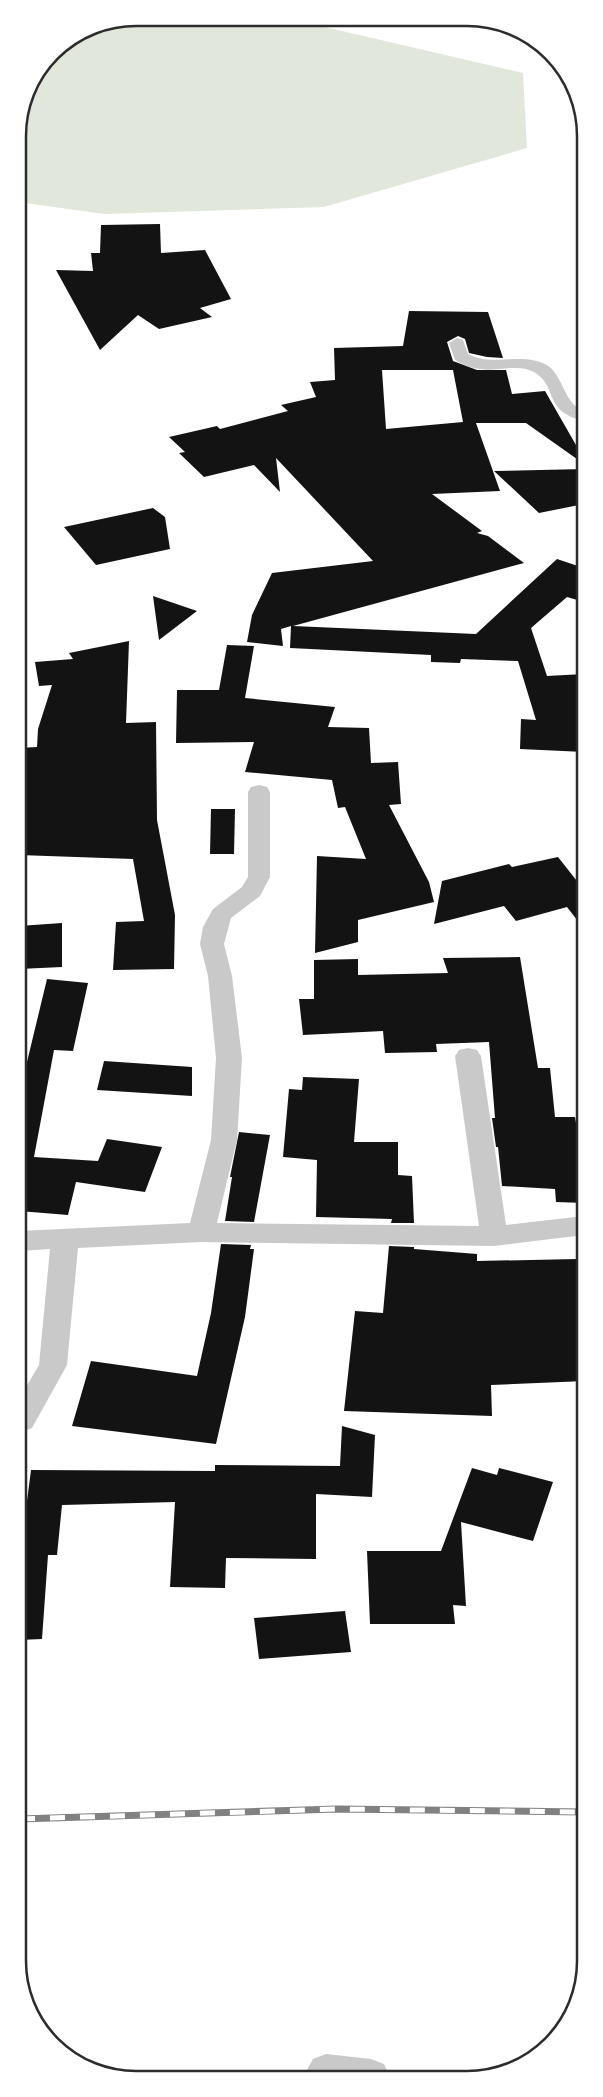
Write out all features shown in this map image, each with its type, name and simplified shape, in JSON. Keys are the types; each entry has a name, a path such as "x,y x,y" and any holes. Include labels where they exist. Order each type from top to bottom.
{"street":[{"path":"457,342 461,357 471,364 522,363 535,365 546,371 565,409 573,415 577,415"},
{"path":"201,1232 224,1140 229,1058 220,976 212,944 214,927 221,914 252,891 259,877 259,792"},
{"path":"468,1056 480,1127 494,1236"},
{"path":"26,1240 201,1232 494,1236 577,1227"},
{"path":"26,1413 53,1364 65,1238"}],"shaded area":[{"path":"136,26 321,26 523,73 527,148 324,207 104,214 26,203 26,129 32,101 49,69 64,54 81,41 101,32"}],"building":[{"path":"160,224 161,253 205,250 231,299 200,308 212,317 159,329 138,315 100,350 56,270 93,271 91,253 100,253 101,225"},
{"path":"409,311 488,312 503,358 469,353 465,339 458,336 447,342 453,361 477,370 506,370 512,394 545,391 577,447 577,459 526,423 476,423 500,491 432,494 482,531 477,533 488,536 524,563 293,626 476,634 557,559 577,566 577,600 567,597 531,628 547,676 577,674 577,752 520,749 521,719 536,720 518,661 461,659 460,663 431,662 431,655 290,648 291,626 281,629 283,646 247,642 252,615 272,573 373,561 276,458 280,492 254,465 204,477 179,453 185,452 169,437 217,426 220,429 288,411 281,405 316,397 310,382 335,380 334,348 403,346","holes":["382,370 453,370 463,422 386,429"]},
{"path":"577,469 577,505 539,513 494,471"},
{"path":"153,508 165,517 170,549 96,565 64,527"},
{"path":"153,596 197,611 159,640"},
{"path":"129,641 126,723 156,722 157,820 175,915 174,969 113,970 116,922 144,921 133,859 26,855 26,748 37,747 38,729 52,685 39,686 35,662 73,659 69,653"},
{"path":"227,645 254,646 245,698 335,707 328,727 369,728 371,763 398,762 401,804 389,805 429,882 434,902 358,920 358,942 315,953 317,856 366,859 345,807 338,808 332,780 245,772 254,742 176,743 177,690 219,690"},
{"path":"211,809 235,809 234,854 210,854"},
{"path":"558,857 577,881 577,920 567,907 516,921 504,906 434,924 442,881 509,864 512,867"},
{"path":"62,923 62,967 26,969 26,926"},
{"path":"520,957 538,1068 550,1068 555,1117 575,1117 577,1129 577,1203 556,1202 555,1189 502,1186 498,1147 496,1147 492,1118 495,1118 489,1042 436,1044 437,1052 385,1053 383,1031 303,1035 299,999 314,999 314,960 358,959 358,975 448,973 443,958"},
{"path":"47,979 88,983 73,1051 54,1050 34,1157 98,1161 107,1139 162,1147 145,1192 76,1182 68,1215 26,1212 27,1062"},
{"path":"104,1061 192,1067 192,1096 97,1090"},
{"path":"303,1077 359,1079 354,1142 398,1142 398,1175 412,1176 414,1223 391,1223 392,1219 316,1217 317,1160 283,1157 289,1089 302,1090"},
{"path":"239,1132 270,1135 254,1222 225,1221 232,1177 230,1177"},
{"path":"221,1244 251,1245 250,1249 254,1249 245,1317 216,1444 72,1426 91,1361 197,1376 211,1313"},
{"path":"389,1246 477,1254 477,1261 577,1259 577,1381 491,1385 492,1416 344,1411 355,1311 383,1313"},
{"path":"342,1426 375,1435 372,1497 316,1494 316,1559 226,1558 225,1588 170,1587 175,1502 62,1505 57,1555 48,1555 42,1639 26,1640 26,1509 31,1470 215,1471 215,1465 340,1466"},
{"path":"472,1468 497,1475 499,1468 553,1482 533,1541 461,1522 466,1606 453,1605 455,1624 370,1624 367,1551 441,1551"},
{"path":"345,1611 351,1652 259,1659 254,1618"}],"railway":[{"path":"26,1819 337,1809 577,1812"}]}
